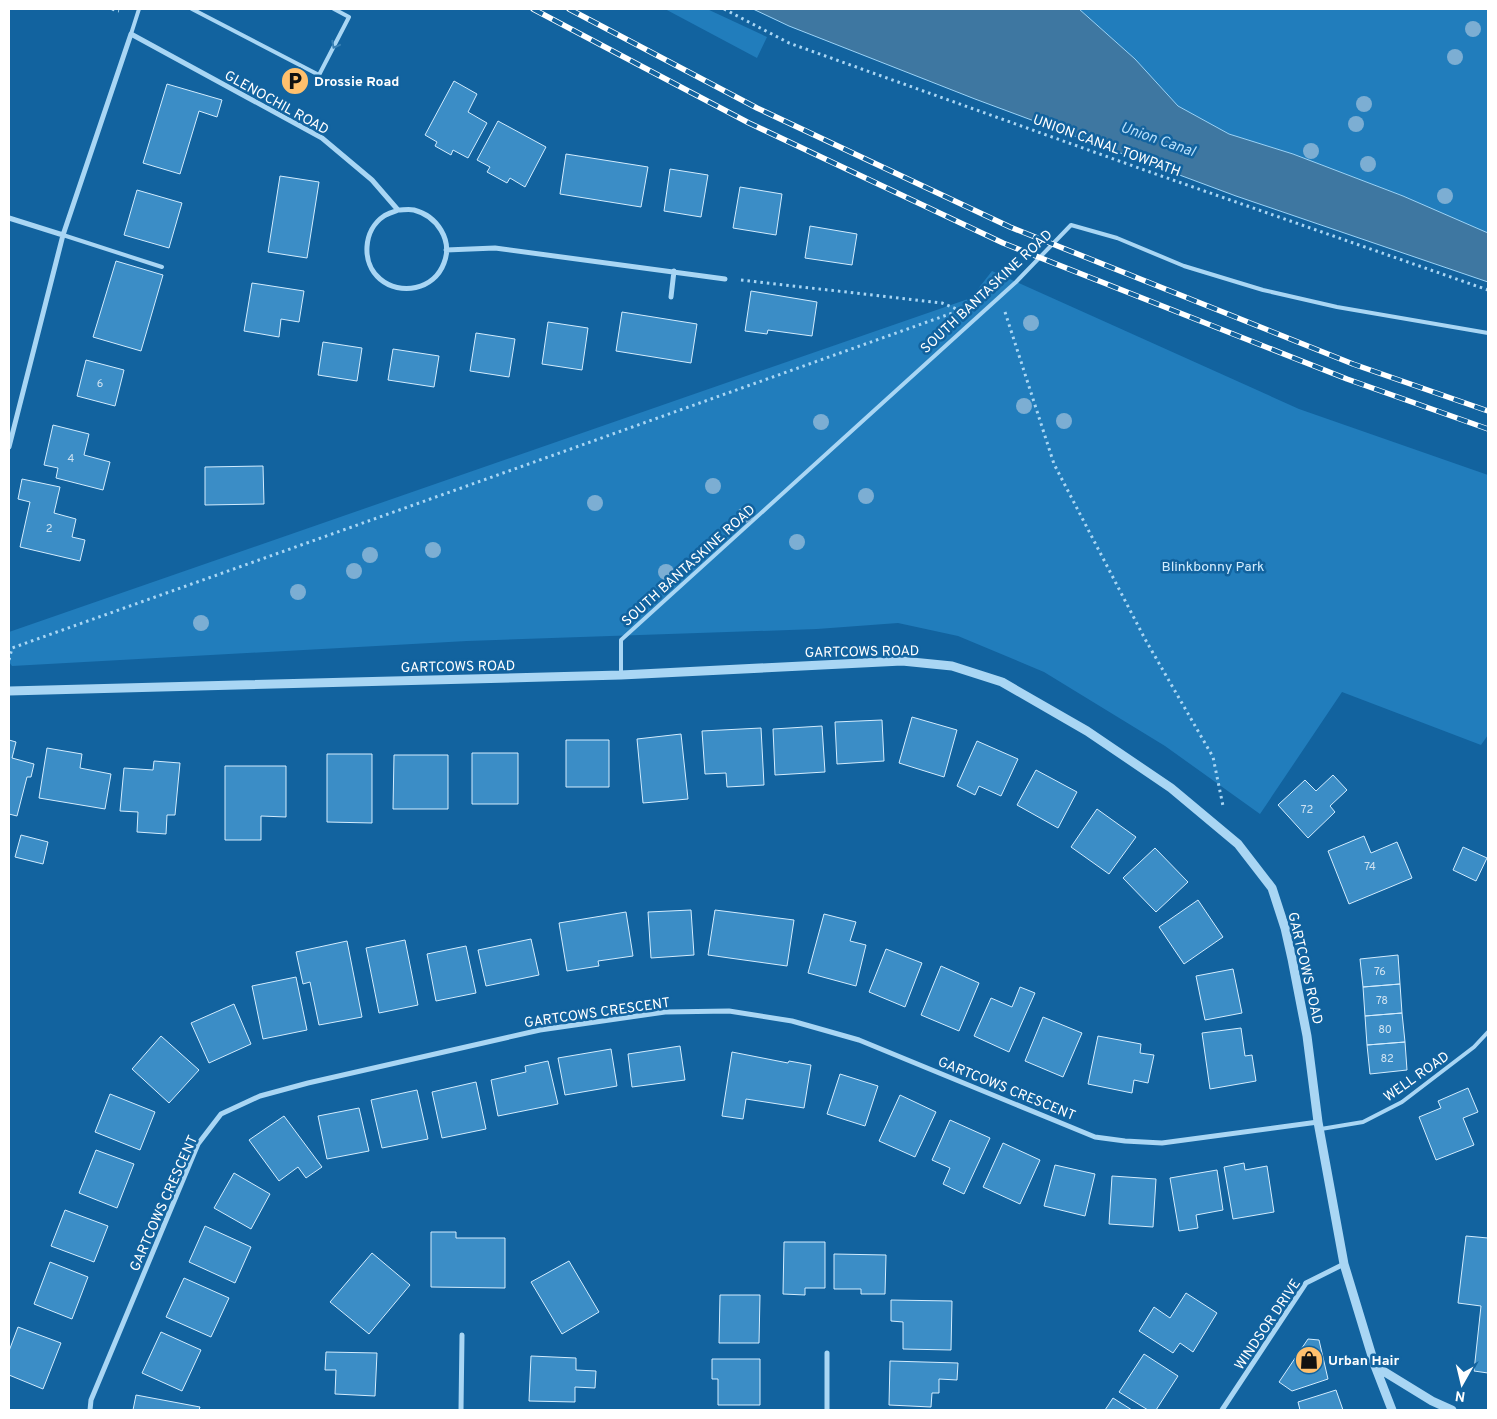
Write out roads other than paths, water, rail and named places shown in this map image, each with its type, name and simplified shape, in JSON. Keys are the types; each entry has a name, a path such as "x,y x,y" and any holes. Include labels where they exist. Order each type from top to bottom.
{"street":[{"name":"GLENOCHIL ROAD","path":"131,34 322,138 372,180 398,210"},
{"path":"9,446 63,235 131,34"},
{"path":"398,210 412,210 426,214 436,223 444,235 446,250 444,263 436,276 426,284 414,288 399,289 386,284 369,265 366,251 368,238 374,225 384,216 398,210"},
{"path":"9,218 63,235"},
{"path":"446,250 495,248 725,279"},
{"path":"671,297 674,272"},
{"name":"GARTCOWS ROAD","path":"9,691 621,675 902,661 952,666 1002,682 1087,731 1172,788 1238,844 1272,888 1285,928 1307,1036 1318,1126 1344,1264 1375,1366 1392,1410"},
{"name":"GARTCOWS CRESCENT","path":"90,1410 91,1400 198,1144 221,1114 260,1096 308,1083 540,1030 665,1012 729,1011 792,1021 859,1040 1095,1137 1162,1143 1318,1126"},
{"name":"WINDSOR DRIVE","path":"1222,1410 1306,1283 1344,1264"},
{"path":"461,1410 462,1336"},
{"path":"827,1353 827,1410"},
{"path":"1375,1366 1432,1401 1452,1410"}],"lane":[{"path":"131,34 139,9"},
{"path":"192,9 319,75 349,17 334,9"},
{"name":"SOUTH BANTASKINE ROAD","path":"621,675 621,640 1016,282 1071,225 1118,238 1184,266 1263,290 1337,307 1488,333"},
{"path":"63,235 162,267"},
{"name":"WELL ROAD","path":"1318,1126 1364,1122 1402,1102 1474,1048 1488,1032"}],"water":[{"name":"Union Canal","path":"753,9 1079,9 1135,59 1178,106 1229,134 1293,154 1403,196 1488,233 1488,282 1236,196 975,99 789,26"}],"railway":[{"path":"533,9 749,123 1003,243 1347,379 1488,429"},
{"path":"569,9 757,108 1010,227 1353,364 1488,411"}],"place":[{"name":"Drossie Road","path":"295,81"},
{"name":"Urban Hair","path":"1309,1360"}],"park label":[{"name":"Blinkbonny Park","path":"1213,566"}]}
